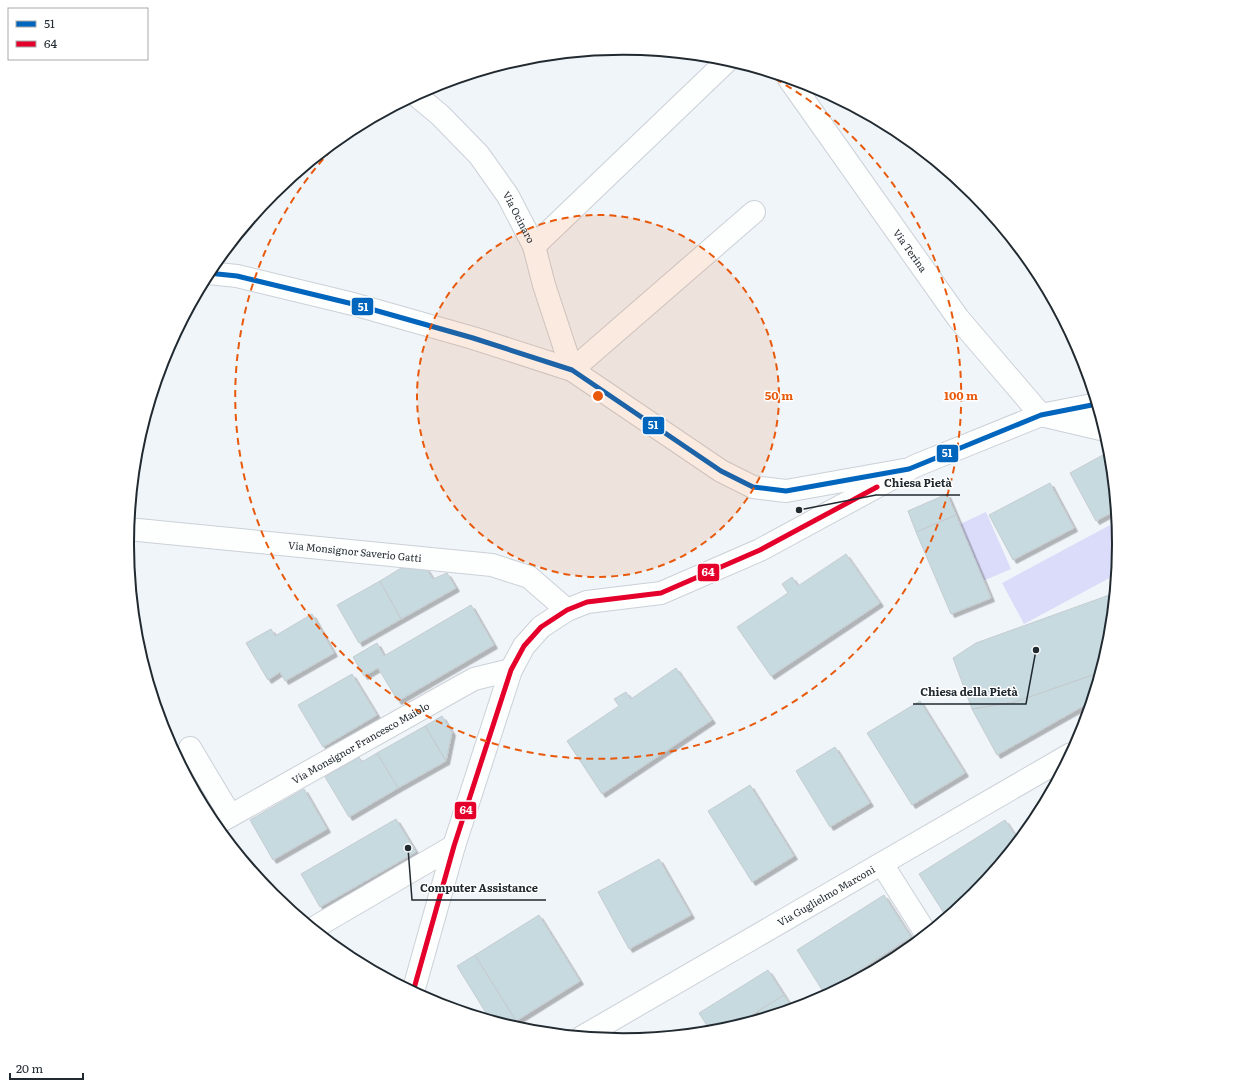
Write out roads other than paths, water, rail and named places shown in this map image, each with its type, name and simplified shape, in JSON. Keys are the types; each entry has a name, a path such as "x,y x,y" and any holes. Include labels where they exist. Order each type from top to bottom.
{"street":[{"path":"534,246 723,65"},
{"name":"Via Terina","path":"795,86 958,318 1041,415"},
{"name":"Via Ocinaro","path":"420,99 440,115 479,155 508,196 534,246 544,285 572,370"},
{"path":"572,370 754,212"},
{"path":"216,274 237,276 353,304 473,338 572,370 722,472 753,487 786,491 909,469"},
{"path":"414,988 454,846 511,670 524,646 541,627 567,610 587,602 661,593 760,550 909,469 1041,415 1092,405"},
{"path":"1041,415 1098,428"},
{"name":"Via Monsignor Saverio Gatti","path":"134,531 492,565 529,577 567,610"},
{"name":"Via Monsignor Francesco Maiolo","path":"222,820 474,679 511,670"},
{"path":"190,748 222,820"},
{"name":"Via Guglielmo Marconi","path":"589,1033 1063,759"},
{"path":"316,926 454,846"},
{"path":"882,864 924,931"}],"place":[{"name":"Chiesa Pietà","path":"799,510"},
{"name":"Chiesa della Pietà","path":"1036,650"},
{"name":"Computer Assistance","path":"408,848"}]}
